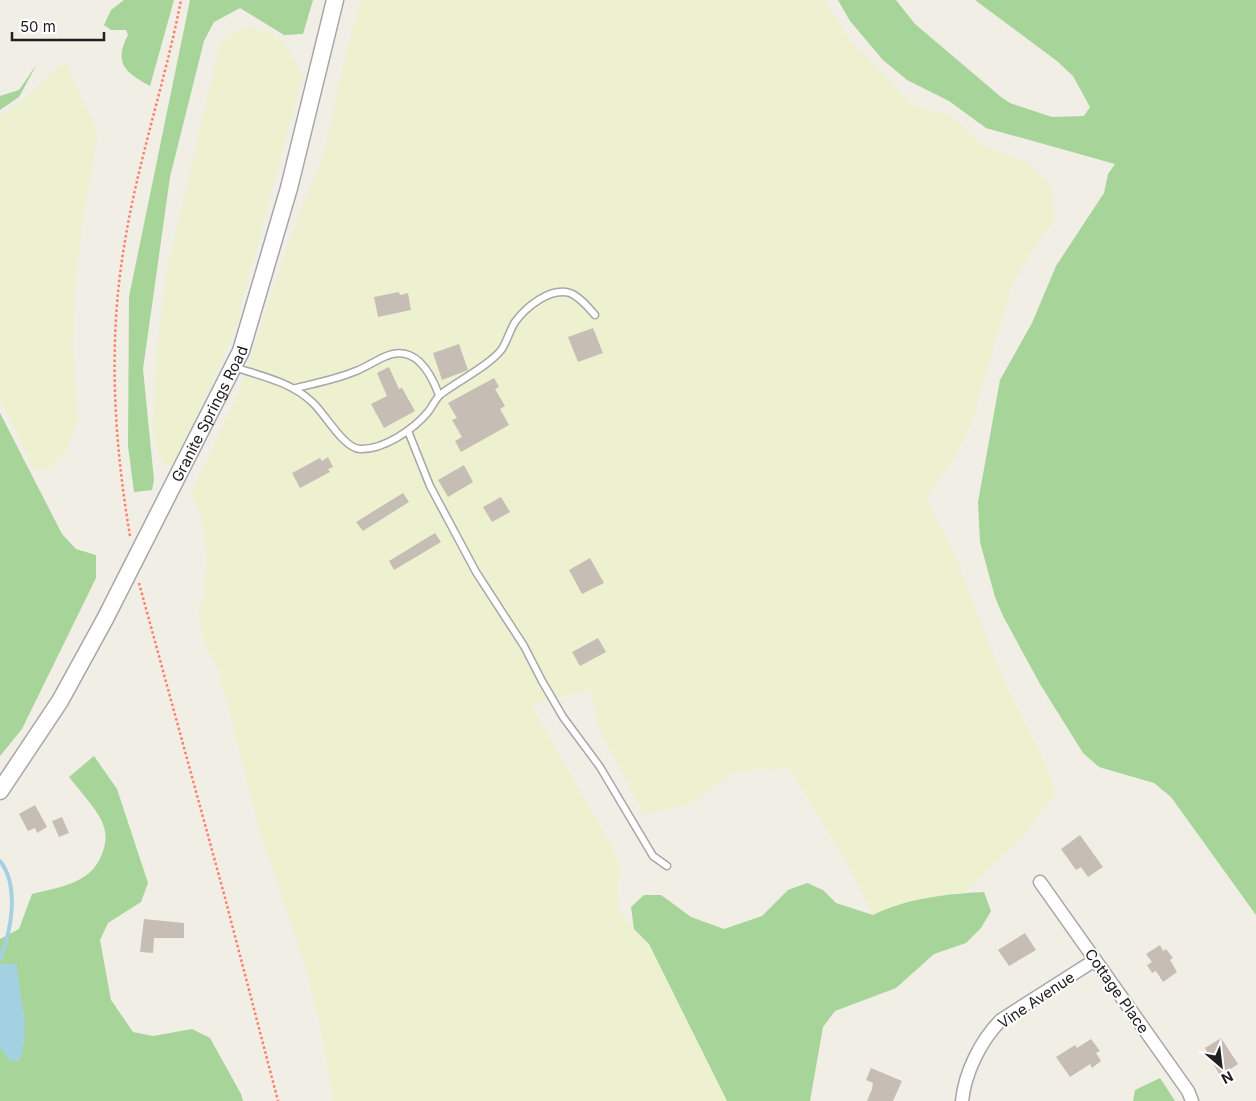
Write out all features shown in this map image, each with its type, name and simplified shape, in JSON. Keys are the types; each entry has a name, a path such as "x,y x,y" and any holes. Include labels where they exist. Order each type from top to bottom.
{"street":[{"name":"Granite Springs Road","path":"0,792 60,701 135,562 241,351 289,188 335,0"},
{"name":"Cottage Place","path":"1040,882 1188,1091 1192,1101"},
{"name":"Vine Avenue","path":"962,1101 967,1079 989,1032 1001,1020 1095,960"}],"lane":[{"path":"234,366 296,388 314,403 349,444 357,449 380,445 408,431 428,412 439,395 502,348 516,320 525,310 539,300 555,293 569,293 587,305 595,315"},
{"path":"296,388 348,374 397,352 407,353 416,358 432,378 439,395"},
{"path":"408,431 430,486 476,572 524,646 563,717 600,767 653,856 667,866"}],"path":[{"path":"181,0 137,180 124,246 116,309 115,381 118,449 135,562 278,1101"}],"green space":[{"path":"124,0 174,0 150,86 134,76 124,66 122,53 128,35 126,30 111,30 104,25 111,10"},
{"path":"190,0 313,0 303,34 284,35 240,8 214,22 204,41 170,177 143,369 154,480 152,490 134,492 128,446 129,297"},
{"path":"361,0 824,0 850,40 912,105 951,116 983,145 1026,162 1052,186 1054,221 1033,249 1012,284 970,428 953,460 926,498 954,553 1003,679 1040,752 1056,793 1023,836 950,906 873,915 851,870 789,768 735,772 693,802 644,815 599,728 590,689 531,705 611,845 621,870 617,883 619,912 649,944 732,1101 334,1101 321,1031 307,971 260,832 219,671 205,642 198,614 204,597 207,555 201,514 191,494 239,392 296,222 324,154 344,62"},
{"path":"838,0 896,0 915,24 1001,97 1010,103 1052,117 1084,116 1090,107 1073,76 1057,61 975,0 1256,0 1256,915 1171,797 1154,783 1099,767 1083,753 1040,684 1003,616 995,597 980,542 978,502 1000,380 1032,323 1056,266 1104,193 1108,174 1115,164 986,128 949,101 907,80 883,60 850,21"},
{"path":"252,28 267,31 285,43 303,74 234,333 174,465 169,465 165,463 159,454 153,430 156,360 166,276 219,48 224,40 237,30"},
{"path":"65,61 96,129 97,140 82,222 74,294 73,351 78,417 67,451 49,469 34,469 0,399 0,116 24,100"},
{"path":"37,64 19,97 0,110 0,96 19,90"},
{"path":"0,413 62,534 76,549 96,555 96,578 22,729 0,756"},
{"path":"94,756 117,789 148,883 141,902 108,923 100,940 111,1000 133,1032 153,1036 192,1029 210,1038 243,1101 0,1101 0,939 19,929 32,894 73,883 90,872 97,864 105,843 103,824 93,806 69,777"},
{"path":"807,883 823,890 836,903 873,915 886,909 927,898 984,892 991,911 981,928 966,943 934,954 896,988 835,1011 823,1027 810,1101 727,1101 649,944 634,929 631,907 644,895 661,895 691,917 724,929 762,916 788,890"},
{"path":"1160,1078 1175,1101 1133,1101 1135,1090"}],"water":[{"path":"0,964 17,964 25,1025 23,1049 19,1061 10,1060 0,1047"}],"building":[{"path":"399,292 400,295 408,293 411,310 378,317 374,297"},
{"path":"593,328 603,353 578,362 568,337"},
{"path":"459,344 468,370 442,380 433,353"},
{"path":"389,367 399,389 402,388 415,411 384,428 371,404 387,396 377,373"},
{"path":"494,378 499,387 495,389 505,406 500,409 509,425 461,452 455,441 462,437 452,420 457,418 448,403"},
{"path":"328,457 333,467 328,469 330,472 300,488 292,473 320,458 322,461"},
{"path":"464,465 473,482 448,497 438,480"},
{"path":"403,493 409,502 363,531 356,522"},
{"path":"501,497 510,512 492,522 483,507"},
{"path":"435,533 441,542 394,570 389,561"},
{"path":"590,558 604,583 582,594 569,570"},
{"path":"598,638 606,652 580,666 572,652"},
{"path":"35,805 47,827 37,833 35,828 28,831 19,814"},
{"path":"62,817 69,833 59,837 52,821"},
{"path":"1080,835 1103,867 1088,877 1081,867 1076,870 1061,849"},
{"path":"144,919 184,923 184,938 154,938 153,953 140,952"},
{"path":"1025,933 1036,950 1009,966 998,950"},
{"path":"1160,945 1163,951 1166,949 1173,958 1170,960 1177,972 1163,982 1156,971 1152,973 1147,965 1152,962 1146,954"},
{"path":"1221,1038 1238,1064 1220,1076 1205,1048"},
{"path":"1091,1039 1100,1051 1096,1053 1101,1061 1092,1068 1090,1064 1070,1077 1056,1057 1075,1045 1077,1048"},
{"path":"871,1068 902,1081 893,1101 867,1101 873,1083 866,1080"}],"waterway":[{"path":"0,861 6,871 12,896 10,923 0,959"}]}
